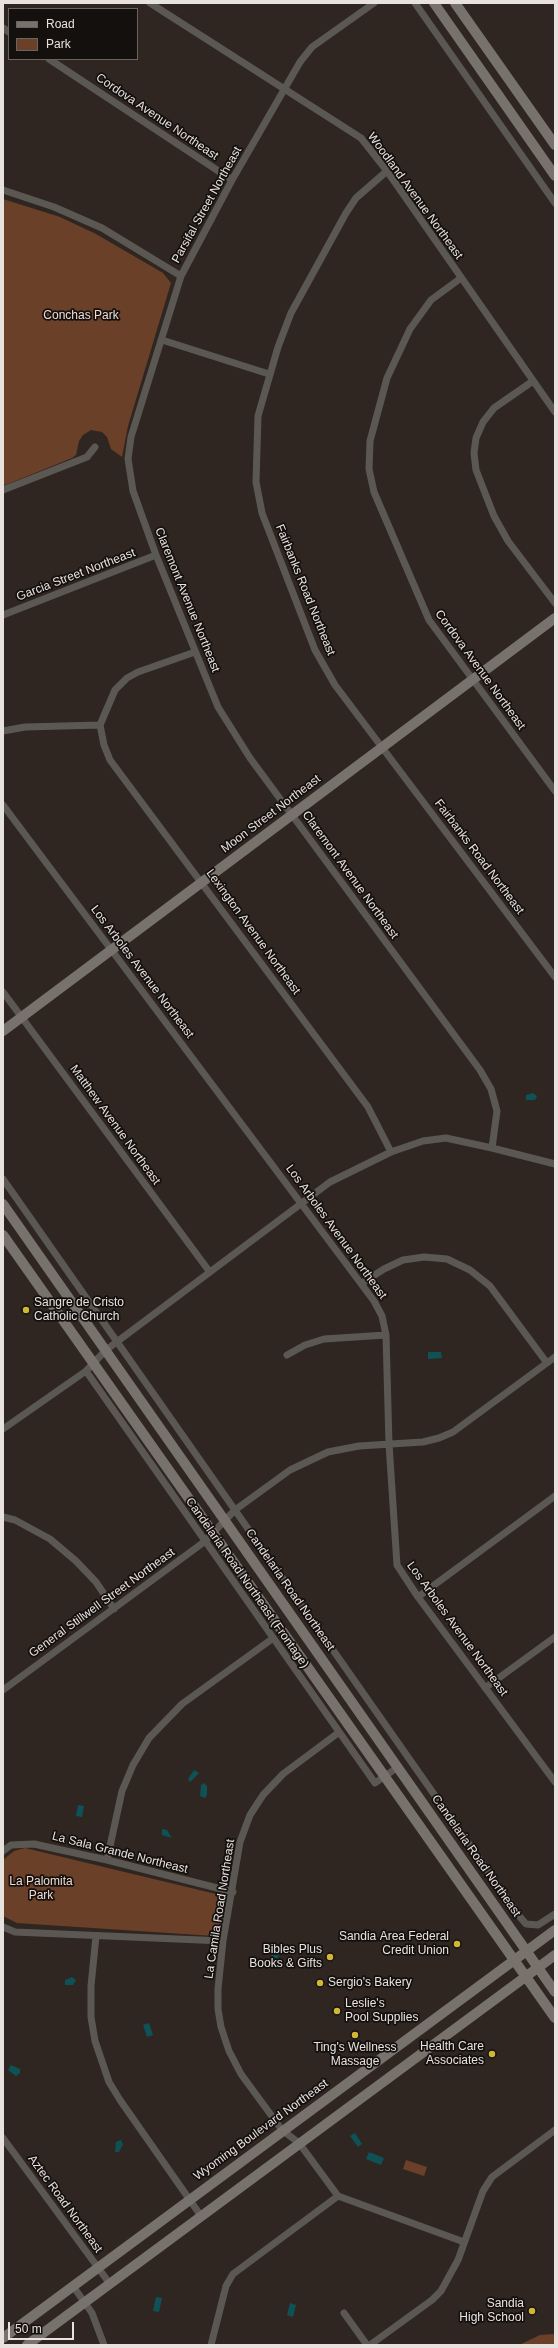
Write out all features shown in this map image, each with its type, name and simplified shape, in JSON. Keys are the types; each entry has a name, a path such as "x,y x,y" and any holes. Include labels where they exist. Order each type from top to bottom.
{"main road":[{"path":"434,3 555,176"},
{"path":"455,3 555,145"},
{"name":"Moon Street Northeast","path":"3,1031 555,618"},
{"name":"Candelaria Road Northeast","path":"3,1204 555,1992"},
{"path":"3,1235 555,2018"},
{"name":"Wyoming Boulevard Northeast","path":"3,2338 282,2130 555,1930"},
{"path":"27,2345 555,1954"}],"street":[{"name":"Woodland Avenue Northeast","path":"150,3 361,138 387,171 555,412"},
{"name":"Parsifal Street Northeast","path":"128,459 131,437 181,276 232,180 284,88 300,62 312,47 374,3"},
{"path":"415,3 555,203"},
{"name":"Cordova Avenue Northeast","path":"51,60 232,180"},
{"name":"Fairbanks Road Northeast","path":"387,171 356,198 346,213 291,313 269,374 258,416 255,444 256,482 262,512 315,650 335,685 555,977"},
{"path":"3,190 54,207 102,228 181,276"},
{"name":"Cordova Avenue Northeast","path":"461,278 431,300 410,329 387,378 370,440 368,469 374,492 429,620 555,791"},
{"path":"162,340 269,374"},
{"path":"533,381 490,413 483,422 476,438 474,453 476,470 494,516 508,541 555,603"},
{"path":"3,490 87,457 96,447"},
{"name":"Claremont Avenue Northeast","path":"128,459 133,491 156,555 218,707 250,758 480,1070 492,1089 497,1111 492,1148"},
{"name":"Garcia Street Northeast","path":"3,615 156,555"},
{"path":"3,731 25,726 100,725 112,695 126,678 138,672 195,652"},
{"name":"Lexington Avenue Northeast","path":"100,725 104,745 110,760 368,1107 391,1152"},
{"name":"Los Arboles Avenue Northeast","path":"3,805 302,1202 362,1284 382,1316 386,1335 389,1444 395,1555 403,1576 554,1780"},
{"name":"Matthew Avenue Northeast","path":"3,992 209,1272"},
{"path":"3,1429 86,1371 106,1350 330,1182 391,1152 423,1141 446,1138 555,1164"},
{"path":"3,1178 520,1917 526,1924 538,1925 545,1922 555,1914"},
{"path":"362,1284 384,1269 403,1260 424,1257 447,1259 470,1270 490,1286 547,1363"},
{"path":"287,1356 305,1345 324,1339 386,1335"},
{"name":"General Stillwell Street Northeast","path":"3,1690 204,1542 235,1510 290,1470 307,1460 328,1452 359,1446 423,1442 452,1432 555,1357"},
{"name":"Candelaria Road Northeast (Frontage)","path":"86,1371 338,1733 375,1783 385,1777"},
{"path":"418,1597 555,1496"},
{"path":"3,1518 16,1520 50,1539 76,1561 96,1582 114,1609"},
{"path":"485,1688 555,1637"},
{"path":"107,1860 122,1791 133,1765 149,1738 182,1704 272,1640"},
{"name":"La Camila Road Northeast","path":"338,1733 282,1774 263,1794 250,1815 240,1842 223,1941 218,1989 218,2009 221,2028 229,2051 241,2074 282,2130 299,2143 338,2196"},
{"path":"385,1777 398,1767"},
{"name":"La Sala Grande Northeast","path":"3,1851 10,1845 21,1843 34,1844 107,1860 232,1892"},
{"path":"3,1927 15,1932 223,1941"},
{"path":"96,1936 90,1986 90,2017 95,2041 109,2082 201,2216"},
{"path":"370,2345 432,2300 441,2291 458,2260 483,2191 492,2177 555,2130"},
{"name":"Aztec Road Northeast","path":"3,2138 110,2284"},
{"path":"211,2345 226,2286 233,2274 338,2196 464,2242"},
{"path":"73,2286 85,2302 104,2345"},
{"path":"344,2313 367,2345"}],"green space":[{"name":"Conchas Park","path":"3,199 60,217 96,234 163,273 171,283 128,426 122,457 111,449 107,437 102,432 91,430 83,435 79,441 76,455 72,458 3,486"},
{"name":"La Palomita Park","path":"25,1848 220,1895 224,1897 220,1934 214,1936 17,1923 3,1916 3,1860 14,1851"},
{"path":"406,2160 427,2167 424,2176 403,2169"},
{"path":"555,2334 555,2345 519,2345 540,2335"}],"water":[{"path":"533,1093 537,1096 535,1100 526,1100 526,1095"},
{"path":"428,1352 441,1352 442,1358 428,1359"},
{"path":"194,1770 199,1773 190,1782 188,1779"},
{"path":"204,1783 207,1786 207,1795 205,1798 200,1796 201,1785"},
{"path":"78,1805 84,1806 82,1817 76,1816"},
{"path":"162,1829 167,1830 172,1838 162,1835"},
{"path":"273,1947 280,1948 278,1959 271,1958"},
{"path":"72,1977 76,1980 73,1985 65,1985 65,1980"},
{"path":"149,2023 153,2035 147,2037 143,2025"},
{"path":"11,2065 20,2069 20,2073 16,2076 8,2070"},
{"path":"355,2133 362,2144 358,2147 350,2136"},
{"path":"121,2140 123,2144 119,2152 115,2152 116,2142"},
{"path":"369,2152 384,2158 381,2165 366,2159"},
{"path":"156,2297 162,2298 159,2312 153,2311"},
{"path":"290,2303 296,2305 293,2317 287,2315"}],"place":[{"name":"Sangre de Cristo Catholic Church","path":"26,1310"},
{"name":"Sandia Area Federal Credit Union","path":"457,1944"},
{"name":"Bibles Plus Books & Gifts","path":"330,1957"},
{"name":"Sergio's Bakery","path":"320,1983"},
{"name":"Leslie's Pool Supplies","path":"337,2011"},
{"name":"Ting's Wellness Massage","path":"355,2035"},
{"name":"Health Care Associates","path":"492,2054"},
{"name":"Sandia High School","path":"532,2311"}]}
